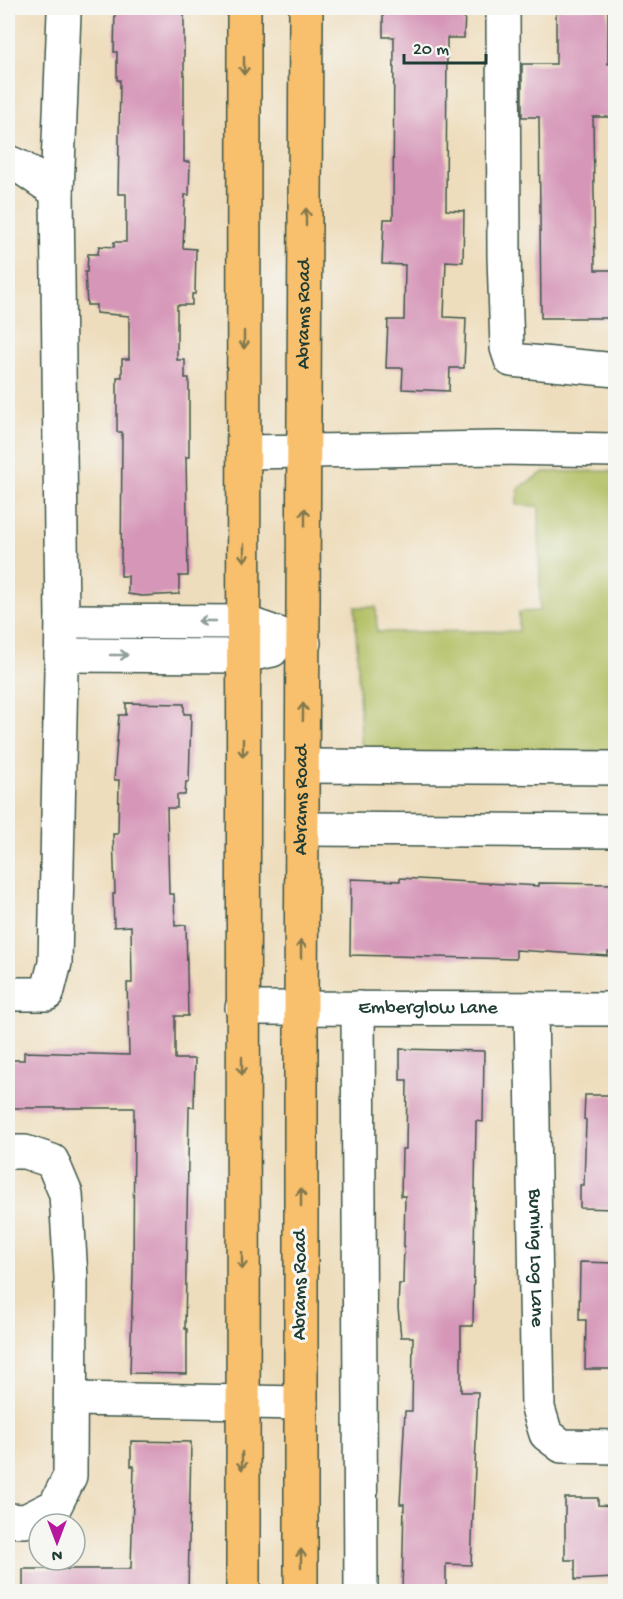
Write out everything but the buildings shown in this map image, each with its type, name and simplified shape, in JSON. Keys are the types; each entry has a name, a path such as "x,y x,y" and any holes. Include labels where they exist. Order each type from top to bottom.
{"main road":[{"path":"243,1592 244,8"},
{"name":"Abrams Road","path":"301,1592 301,1008 306,8"}],"street":[{"path":"503,8 504,256 507,348 511,360 615,370"},
{"path":"8,994 47,994 55,963 62,621 57,192 64,13"},
{"path":"8,162 22,168 57,192"},
{"path":"244,452 498,448 615,450"},
{"path":"62,621 244,622 304,643"},
{"path":"61,655 243,656 304,643"},
{"path":"303,766 615,768"},
{"path":"302,830 615,831"},
{"name":"Emberglow Lane","path":"242,1008 615,1009"},
{"path":"358,1008 361,1592"},
{"name":"Burning Log Lane","path":"531,1008 538,1408 546,1434 562,1446 615,1447"},
{"path":"8,1152 25,1152 52,1161 66,1194 71,1277 72,1399 70,1476 55,1506 25,1521 8,1520"},
{"path":"72,1399 301,1402"}],"green space":[{"path":"615,471 615,751 362,756 355,607 376,607 377,632 519,631 519,612 540,611 539,506 516,505 519,488 544,472"}]}
